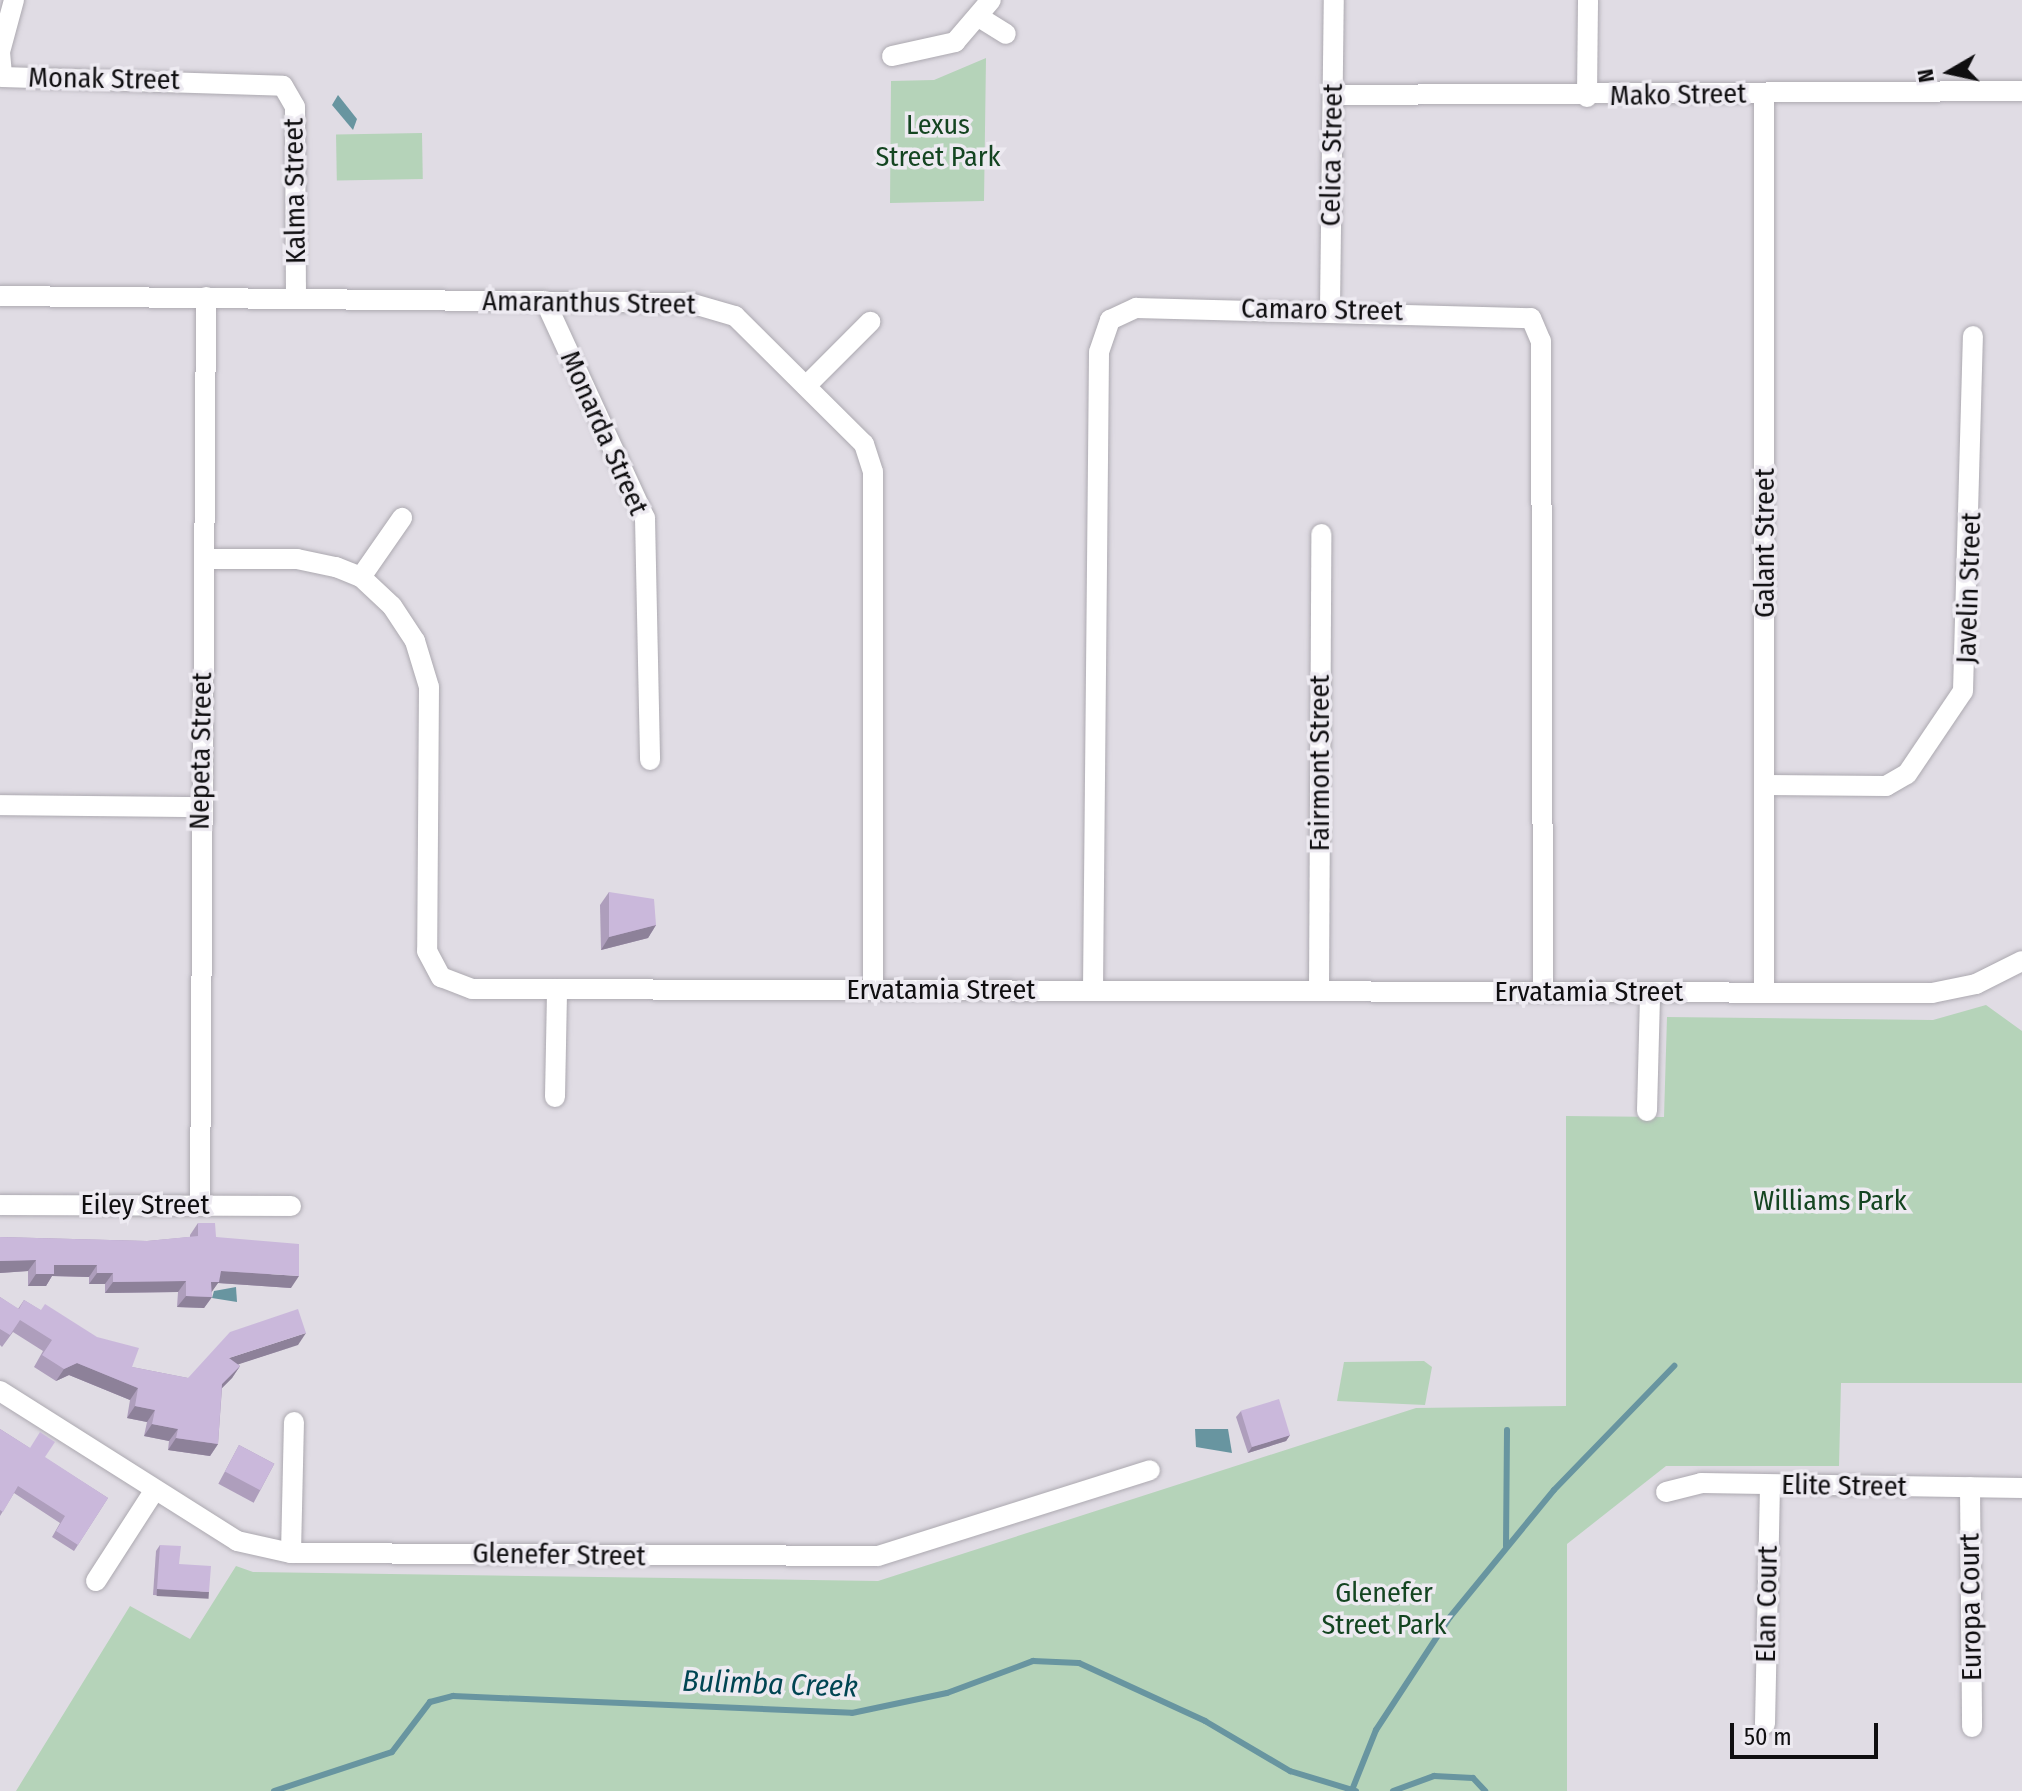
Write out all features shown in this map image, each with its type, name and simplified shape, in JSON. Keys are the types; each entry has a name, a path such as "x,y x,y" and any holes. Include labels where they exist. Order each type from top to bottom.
{"street":[{"name":"Monak Street","path":"14,0 0,52 2,77 283,86"},
{"name":"Celica Street","path":"1330,309 1334,0"},
{"path":"1587,97 1588,0"},
{"path":"892,56 955,42 987,10 1006,34"},
{"name":"Kalma Street","path":"283,86 295,107 296,298"},
{"name":"Mako Street","path":"1333,95 1587,97 2022,91"},
{"name":"Galant Street","path":"1764,93 1764,993"},
{"name":"Amaranthus Street","path":"0,296 545,301 717,306 806,386 864,444 873,472 873,990"},
{"name":"Nepeta Street","path":"200,1205 200,807 206,297"},
{"name":"Monarda Street","path":"545,301 645,518 650,760"},
{"name":"Camaro Street","path":"1093,990 1099,352 1110,320 1136,308 1511,312 1531,318 1541,341 1543,992"},
{"path":"806,386 870,322"},
{"name":"Javelin Street","path":"1766,785 1886,786 1907,774 1963,691 1973,336"},
{"path":"205,559 297,559 361,577 402,518"},
{"name":"Fairmont Street","path":"1319,991 1321,534"},
{"name":"Ervatamia Street","path":"361,577 415,641 429,687 427,951 441,977 472,989 1932,993 1976,984 2022,961"},
{"path":"0,805 200,807"},
{"path":"555,1097 557,989"},
{"path":"1647,1111 1650,993"},
{"name":"Eiley Street","path":"0,1205 291,1206"},
{"name":"Glenefer Street","path":"0,1391 237,1541 291,1553 878,1556 1150,1470"},
{"path":"291,1553 294,1422"},
{"name":"Elite Street","path":"1666,1492 1701,1483 2022,1488"},
{"name":"Elan Court","path":"1765,1724 1770,1485"},
{"name":"Europa Court","path":"1970,1487 1972,1727"},
{"path":"96,1581 154,1491"}],"green space":[{"name":"Lexus Street Park","path":"986,58 984,201 890,203 891,81 934,80"},
{"path":"422,133 423,179 337,180 336,135"},
{"name":"Glenefer Street Park","path":"1986,1005 2022,1031 2022,1383 1841,1383 1839,1466 1666,1466 1567,1544 1567,1791 16,1791 130,1606 190,1639 236,1566 253,1572 878,1581 1416,1408 1566,1406 1566,1116 1664,1117 1667,1017 1933,1020"},
{"path":"1424,1361 1432,1367 1425,1405 1337,1401 1344,1362"}],"water":[{"path":"338,95 357,119 353,130 332,105"},
{"path":"236,1287 237,1302 212,1298 214,1291"},
{"path":"1195,1429 1228,1429 1232,1453 1196,1447"}],"building":[{"path":"609,892 654,899 656,925 609,937"},
{"path":"198,1223 215,1223 216,1237 299,1244 299,1276 221,1271 219,1282 211,1282 212,1297 186,1296 186,1281 113,1282 113,1273 97,1273 97,1265 54,1265 54,1274 36,1274 36,1260 0,1261 0,1237 147,1241 198,1236"},
{"path":"0,1297 19,1309 24,1300 41,1310 45,1304 97,1337 139,1348 132,1367 188,1378 230,1332 298,1309 306,1333 229,1358 240,1366 222,1384 218,1444 176,1438 178,1429 152,1424 155,1410 135,1406 138,1388 77,1363 64,1369 42,1355 52,1340 20,1320 10,1335 0,1329"},
{"path":"1279,1399 1290,1435 1252,1447 1241,1411"},
{"path":"0,1429 30,1448 40,1432 55,1442 45,1457 108,1498 78,1545 56,1531 65,1516 18,1486 3,1512 0,1510"},
{"path":"239,1445 274,1464 260,1490 225,1471"},
{"path":"160,1545 181,1546 179,1564 211,1566 209,1592 157,1589"}],"waterway":[{"path":"1352,1790 1376,1730 1450,1617 1554,1490 1674,1366"},
{"path":"1506,1546 1507,1430"},
{"name":"Bulimba Creek","path":"274,1791 392,1752 430,1702 453,1696 852,1713 947,1693 1033,1661 1079,1663 1205,1721 1290,1771 1356,1791"},
{"name":"Bulimba Creek","path":"1393,1791 1434,1776 1473,1778 1485,1791"}],"park label":[{"name":"Williams Park","path":"1830,1201"}]}
